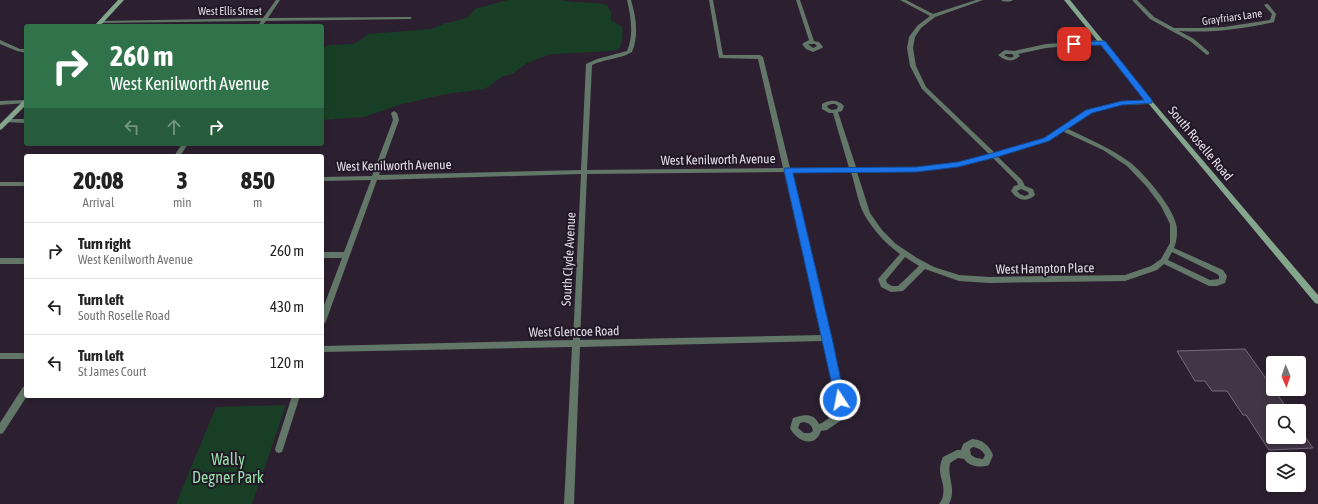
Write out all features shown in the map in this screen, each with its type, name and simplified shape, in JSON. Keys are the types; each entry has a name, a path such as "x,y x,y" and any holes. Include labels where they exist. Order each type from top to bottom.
{"main road":[{"path":"99,24 121,0"},
{"name":"South Roselle Road","path":"1067,0 1103,42 1150,102 1316,297"},
{"path":"0,128 24,102"}],"street":[{"path":"262,24 278,0"},
{"name":"South Clyde Avenue","path":"569,504 589,64 600,58 617,56 629,52 634,44 631,9 628,0"},
{"path":"711,0 721,57 760,57 788,170 843,414 824,427 817,428"},
{"path":"798,0 812,42"},
{"path":"902,0 933,16"},
{"path":"981,0 933,16 919,27 912,37 910,48 913,66 924,88 1020,181 1022,187"},
{"path":"1004,0 1011,0"},
{"name":"Grayfriars Lane","path":"1134,0 1152,18 1175,29 1192,40 1207,53"},
{"name":"Grayfriars Lane","path":"1175,29 1198,31 1238,28 1272,21 1274,14 1266,5"},
{"name":"West Ellis Street","path":"99,24 410,18"},
{"path":"0,42 24,51"},
{"path":"1014,53 1046,46 1103,42"},
{"path":"0,103 24,101"},
{"name":"West Kenilworth Avenue","path":"324,179 584,172 788,170 854,171 916,169 958,164 994,156 1046,139 1089,111 1122,103 1150,102"},
{"name":"West Hampton Place","path":"835,112 867,213 880,232 894,246 924,265 959,278 996,280 1125,278 1154,268 1164,261"},
{"path":"324,316 396,120 394,113"},
{"path":"6,121 24,121"},
{"path":"1063,129 1104,149 1129,165 1149,185 1164,205 1173,224 1173,243 1164,261 1209,283 1217,283 1222,281 1223,276 1220,272 1171,249"},
{"path":"0,184 24,184"},
{"path":"905,253 882,279 884,285 891,289 900,289 924,265"},
{"path":"324,255 346,255"},
{"path":"0,261 24,261"},
{"name":"West Glencoe Road","path":"324,349 577,342 827,338"},
{"path":"0,356 24,356"},
{"path":"0,430 24,393"},
{"path":"279,449 295,398"},
{"path":"944,504 948,499 948,489 944,472 946,460 957,454 966,455"}],"green space":[{"path":"508,0 563,0 607,5 611,12 611,20 622,27 622,42 618,50 551,54 527,63 512,74 503,76 485,89 446,94 402,104 364,117 324,120 324,48 328,45 352,44 358,42 368,34 432,29 443,24 467,18 475,9"},
{"name":"Wally Degner Park","path":"286,405 252,504 176,504 216,407"}],"building":[{"path":"1245,349 1266,379 1266,396 1278,396 1284,404 1266,404 1266,444 1306,444 1306,438 1313,448 1269,450 1246,415 1243,415 1227,391 1212,391 1205,381 1195,381 1177,351"}],"route":[{"path":"840,400 788,170 854,171 916,169 958,164 994,156 1046,139 1089,111 1122,103 1150,102 1103,42 1074,44"}]}
